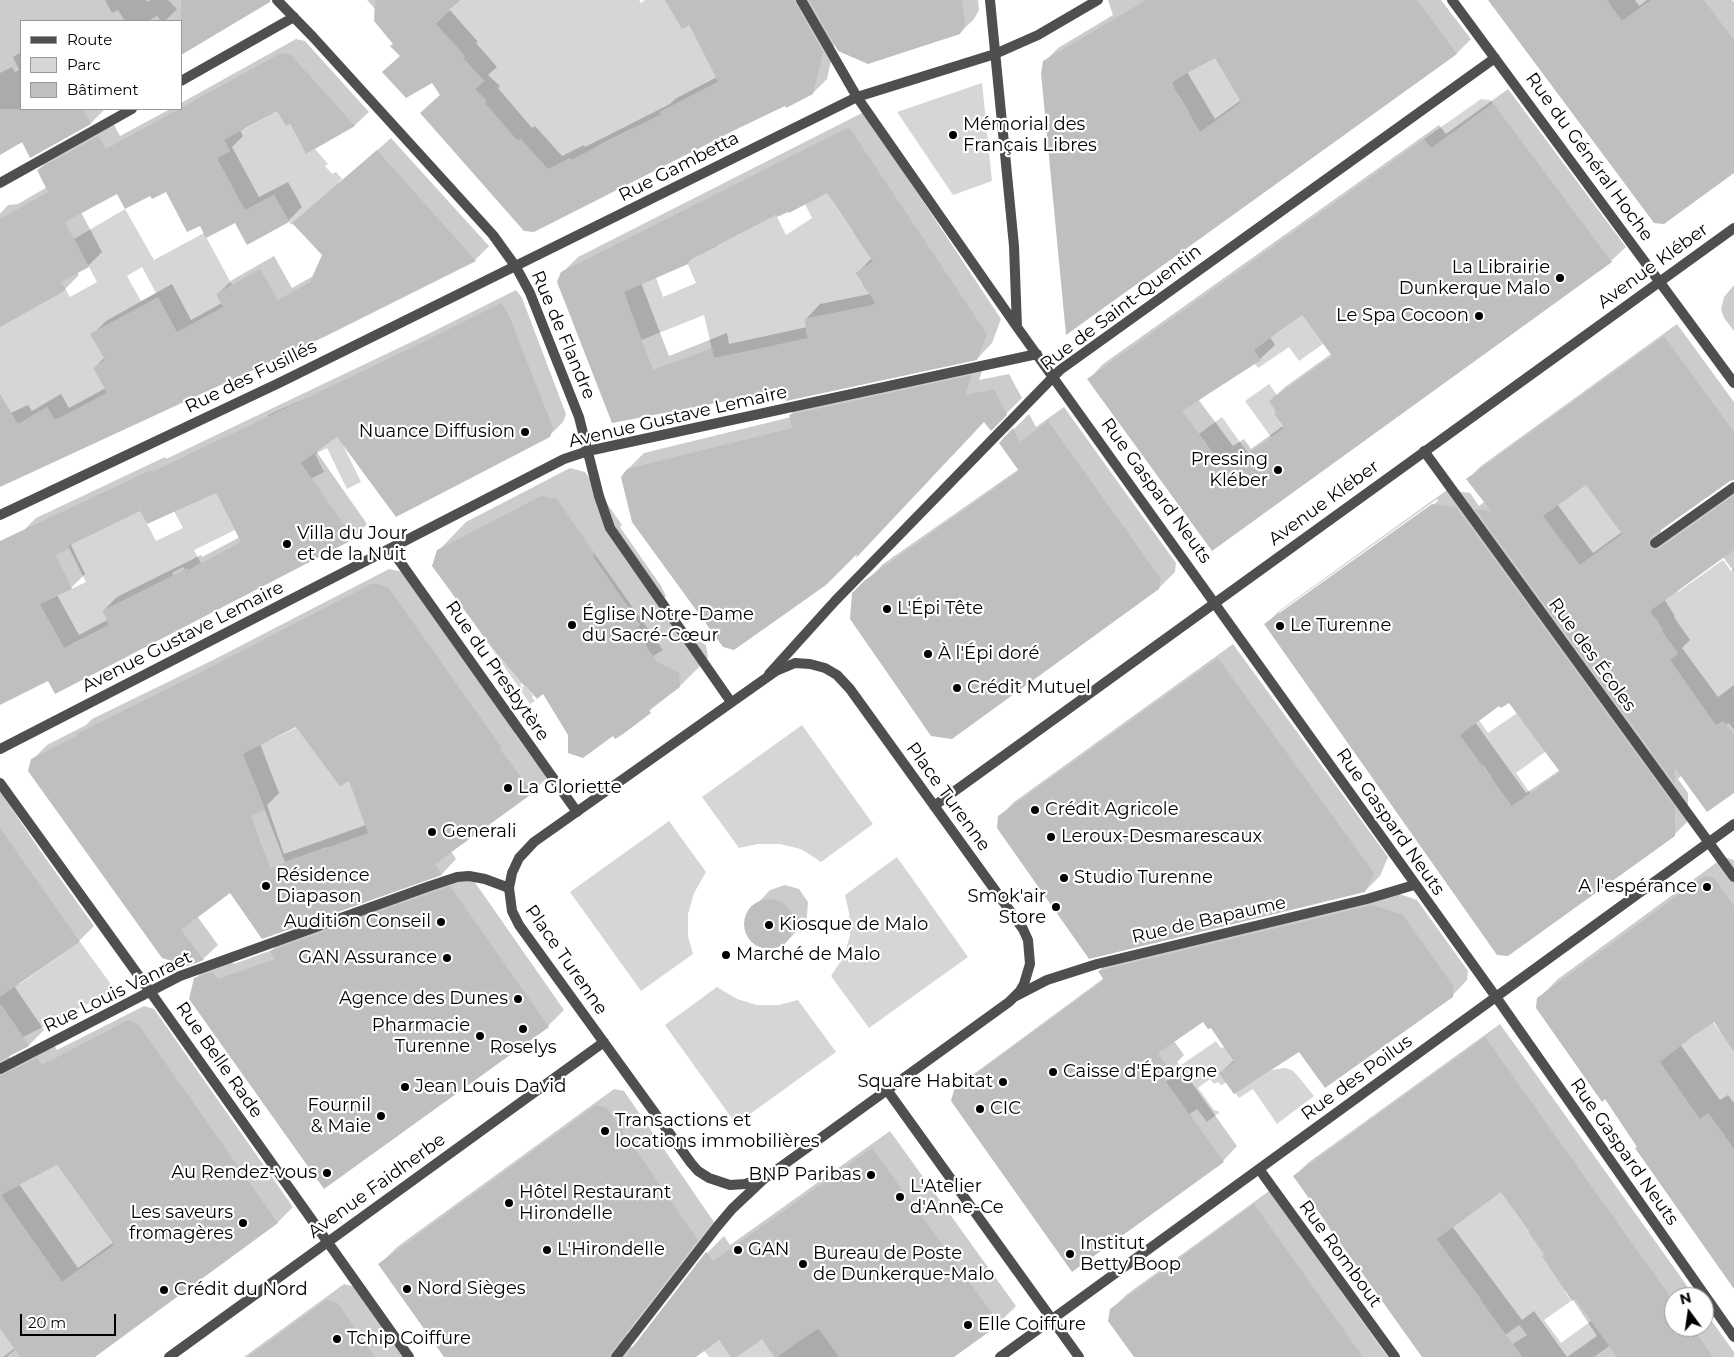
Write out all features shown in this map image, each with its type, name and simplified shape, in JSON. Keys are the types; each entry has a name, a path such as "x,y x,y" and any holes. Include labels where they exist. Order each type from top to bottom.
{"street":[{"name":"Rue de Flandre","path":"277,0 493,235 516,267 530,293 579,417 599,496 610,528 731,702"},
{"path":"801,0 857,96"},
{"path":"990,0 1015,255 1017,327"},
{"path":"995,54 1038,35 1098,0"},
{"name":"Rue du Général Hoche","path":"1452,0 1734,383"},
{"path":"182,80 294,17"},
{"name":"Rue Gambetta","path":"516,267 857,96 995,54"},
{"name":"Rue de Saint-Quentin","path":"767,676 835,601 1054,378 1076,358 1495,58"},
{"name":"Rue Gaspard Neuts","path":"857,96 1017,327 1215,602 1414,885 1496,997 1734,1337"},
{"path":"0,183 130,110"},
{"name":"Avenue Kléber","path":"934,806 1734,228"},
{"name":"Rue des Fusillés","path":"0,515 270,387 516,267"},
{"name":"Avenue Gustave Lemaire","path":"0,749 550,466 588,451 1037,354"},
{"name":"Rue des Écoles","path":"1424,451 1734,877"},
{"path":"1655,543 1734,487"},
{"name":"Rue du Presbytère","path":"391,549 577,812"},
{"name":"Place Turenne","path":"796,663 817,665 838,675 1026,934 1031,956 1029,971 1024,984 1015,997 768,1176 745,1184 730,1185 715,1181 698,1171 690,1163 515,918 510,904 509,888 512,873 523,852 767,676 783,667 796,663"},
{"name":"Rue Belle Rade","path":"0,783 150,990 409,1357"},
{"name":"Rue des Poilus","path":"1000,1357 1734,824"},
{"name":"Rue Louis Vanraet","path":"0,1069 150,990 189,972 457,877 469,876 485,879 509,888"},
{"name":"Rue de Bapaume","path":"1015,997 1047,980 1097,964 1367,899 1414,885"},
{"name":"Avenue Faidherbe","path":"169,1357 604,1042"},
{"path":"887,1090 1079,1357"},
{"name":"Rue Rombout","path":"1259,1169 1395,1357"},
{"path":"616,1357 716,1228 732,1209 768,1176"}],"green space":[{"path":"105,0 146,0 148,2 151,0 168,0 177,9 166,20 160,20 157,16 150,20 124,20 118,10 112,13"},
{"path":"461,0 639,0 641,3 645,0 672,0 689,25 718,82 660,112 664,121 631,129 601,144 573,164 570,158 558,164 551,178 521,139 518,141 491,123 475,89 484,81 463,58 465,56 435,24"},
{"path":"1307,0 1220,148 1149,134 1189,112 1179,95 1146,113 1160,94 1174,87 1172,82"},
{"path":"1607,0 1651,0 1601,36 1609,3"},
{"path":"20,53 20,110 26,110 39,133 19,144 4,117 0,119 0,73 12,67 15,72 19,70 13,57"},
{"path":"982,83 992,181 953,195 897,112"},
{"path":"1481,99 1490,100 1493,103 1440,162 1424,139"},
{"path":"276,108 286,126 290,124 306,154 315,149 328,164 325,166 332,174 336,172 342,179 338,183 362,209 311,207 291,225 274,195 232,217 217,158 230,151 215,124 245,129 268,116"},
{"path":"819,176 834,204 852,231 882,256 855,273 862,284 883,271 896,289 859,314 833,313 804,319 808,339 777,346 714,358 704,315 634,343 627,300 620,280 652,267 663,297 696,283 685,258 702,250 704,253 716,248 714,242 776,215 786,235 812,218 798,190"},
{"path":"125,209 154,260 204,233 232,285 217,294 232,324 162,341 130,342 118,319 91,334 105,360 93,368 107,393 86,404 86,406 55,420 47,407 18,424 0,424 0,323 66,290 70,297 97,282 74,239","holes":["142,267 156,293 141,301 127,276"]},
{"path":"1282,287 1323,344 1299,361 1289,347 1258,368 1231,331 1279,332 1291,323"},
{"path":"1269,384 1285,406 1274,414 1286,432 1271,437 1245,401"},
{"path":"304,399 315,422 346,408 343,445 361,482 347,489 327,448 315,454 324,472 287,491 281,440 268,415"},
{"path":"1222,417 1250,456 1237,464 1218,460 1199,434"},
{"path":"1567,459 1623,511 1678,592 1723,560 1731,571 1734,569 1734,730 1729,723 1726,725 1723,721 1715,726 1670,660 1678,654 1670,642 1638,647 1663,630 1656,619 1630,637 1609,544 1580,565 1559,558 1527,483"},
{"path":"208,477 235,530 194,550 201,563 186,572 183,567 172,573 175,578 102,611 109,625 64,648 58,637 33,650 19,614 86,582 68,546 125,482 156,541 183,528 166,496"},
{"path":"589,546 663,650 650,658 631,631 640,625 629,610 629,606 627,608 568,561"},
{"path":"497,613 522,683 520,684 522,687 527,686 535,701 530,704 477,627"},
{"path":"1357,629 1472,710 1488,733 1533,702 1545,752 1516,773 1542,810 1528,795 1486,824 1466,796 1492,778 1483,765 1442,794"},
{"path":"802,725 873,824 821,862 801,849 780,844 758,844 739,848 702,797"},
{"path":"300,726 332,740 313,750 340,787 349,781 340,768 357,752 386,882 332,861 327,847 285,862 253,779 235,743 267,733 271,740"},
{"path":"669,821 706,872 694,893 688,914 688,936 693,954 641,991 570,892"},
{"path":"897,857 968,957 869,1028 831,976 844,956 850,935 849,913 845,895"},
{"path":"80,942 110,983 107,994 23,1037 2,1006 0,1007 0,966 12,983 20,984"},
{"path":"717,987 737,999 757,1005 779,1005 798,1000 836,1052 736,1124 665,1025"},
{"path":"1634,1002 1688,1040 1713,1022 1721,1033 1734,1024 1734,1177 1719,1140 1725,1136 1708,1113 1699,1120 1667,1083"},
{"path":"1216,1041 1221,1048 1224,1047 1249,1084 1271,1070 1285,1068 1292,1070 1314,1096 1277,1124 1253,1089 1239,1098 1228,1082 1221,1085 1218,1082 1214,1084 1210,1079 1198,1088 1214,1110 1220,1112 1207,1122 1197,1109 1182,1119 1160,1086 1173,1076 1171,1072"},
{"path":"1526,1164 1513,1208 1521,1220 1556,1210 1528,1232 1537,1244 1570,1235 1542,1256 1587,1274 1564,1290 1571,1301 1544,1320 1561,1343 1591,1321 1637,1326 1594,1357 1519,1357 1521,1355 1513,1344 1527,1335 1519,1325 1491,1345 1470,1305 1480,1298 1459,1270 1387,1243 1356,1265 1328,1227 1396,1179"},
{"path":"57,1165 114,1245 62,1282 1,1195"},
{"path":"739,1297 774,1357 737,1357"},
{"path":"807,1312 839,1357 776,1357 790,1348 779,1331"},
{"path":"0,1329 15,1350 6,1357 0,1357"},
{"path":"724,1332 731,1357 709,1357 702,1348"}],"building":[{"path":"181,0 270,0 270,2 182,54"},
{"path":"375,0 461,0 435,23 465,56 463,58 484,81 475,89 487,101 485,103 518,141 521,139 548,169 570,158 571,160 661,114 660,112 718,82 689,25 682,29 665,0 794,0 823,52 813,94 741,127 534,232 524,231 420,113 440,95 432,83 406,98 382,72 400,56 390,46 393,44 374,21"},
{"path":"809,0 962,0 965,25 960,34 868,64 838,51"},
{"path":"1146,0 1417,0 1457,54 1066,335 1041,73 1043,61","holes":["1215,58 1241,102 1200,132 1171,82"]},
{"path":"1488,0 1607,0 1622,21 1651,0 1704,0 1734,40 1734,173 1664,224 1654,223"},
{"path":"281,53 291,55 355,126 306,154 290,124 286,126 277,111 224,140 230,151 217,158 245,210 274,195 289,222 247,245 235,223 206,238 200,226 187,232 166,192 152,199 150,196 125,209 117,194 65,222 89,267 61,282 66,290 0,327 0,219 48,192 37,170 98,136 106,149 177,110 182,110 182,107"},
{"path":"1493,103 1612,262 1212,551 1087,379 1424,139 1431,148","holes":["1302,315 1332,356 1269,401 1276,412 1274,414 1284,428 1236,462 1229,453 1218,460 1182,411 1261,360 1254,350"]},
{"path":"0,109 84,110 91,124 30,158 22,142 0,155"},
{"path":"849,127 987,334 977,360 786,401 784,390 612,423 557,282 561,272","holes":["827,193 873,262 855,273 876,304 804,319 808,338 714,358 712,348 653,370 624,292 688,264 687,261 776,215 777,217 789,213"]},
{"path":"377,150 476,261 303,347 302,344 279,358 0,487 0,394 18,424 47,407 55,420 107,393 93,368 105,360 90,334 158,297 177,332 223,307 216,294 260,269 278,300 310,282 322,255 292,223"},
{"path":"501,303 508,313 553,428 550,437 396,517 337,437 301,463 354,539 55,694 48,681 0,705 0,541 151,470 152,472","holes":["216,493 241,542 188,570 187,568 102,611 109,625 64,648 40,604 72,589 56,555 69,548 68,546 140,511 147,524"]},
{"path":"1664,336 1734,432 1734,480 1651,537 1648,543 1652,549 1659,549 1734,495 1734,550 1650,611 1678,654 1670,660 1716,725 1723,721 1734,734 1734,793 1707,812 1675,768 1675,784 1475,509 1491,511 1466,479","holes":["1586,485 1622,534 1580,565 1543,516"]},
{"path":"972,375 965,395 994,389 1007,415 991,431 984,422 856,558 857,554 826,585 734,650 723,647 632,522 621,477 627,469 792,428 789,415"},
{"path":"1048,421 1161,579 1159,589 952,739 931,736 850,619 852,593 865,580 1019,471 999,443 1013,428 1020,442"},
{"name":"Église Notre-Dame du Sacré-Cœur","path":"541,496 557,499 633,614 639,625 635,628 656,661 679,673 680,687 649,710 651,713 623,734 615,739 613,736 583,758 568,753 568,735 543,694 537,699 525,687 487,641 432,566 437,550"},
{"path":"1432,504 1456,507 1675,807 1675,836 1508,956 1497,955 1264,624","holes":["1509,703 1560,772 1512,806 1460,735 1499,706 1501,708"]},
{"path":"373,583 388,587 502,748 500,749 533,793 435,864 442,875 262,939 230,893 181,930 204,960 188,966 162,958 28,771 31,759 77,736 76,734","holes":["296,727 340,787 349,781 368,833 270,868 251,816 265,809 243,754"]},
{"path":"1218,658 1374,873 1365,892 1089,959 997,828 998,816"},
{"path":"0,828 80,942 0,997"},
{"path":"1704,876 1714,878 1734,906 1734,1052 1714,1022 1660,1062 1700,1119 1708,1113 1734,1149 1734,1289 1635,1148 1637,1147 1605,1099 1602,1102 1536,1008 1537,998"},
{"path":"450,886 549,1027 324,1189 189,999 194,978 212,972 218,979 275,959 270,951"},
{"name":"Kiosque de Malo","path":"769,899 778,901 789,910 794,924 792,933 783,944 769,949 760,947 749,938 744,924 746,915 755,904"},
{"path":"1373,905 1403,915 1454,987 1453,997 1325,1088 1299,1052 1234,1094 1219,1073 1234,1062 1211,1028 1208,1029 1203,1022 1158,1053 1170,1071 1162,1076 1224,1162 1072,1272 951,1101 954,1090 1104,980 1098,971"},
{"path":"0,1003 29,1046 0,1061"},
{"path":"128,1020 138,1024 278,1223 95,1357 20,1357 0,1329 0,1076 37,1058 42,1065","holes":["57,1165 114,1245 62,1282 1,1195"]},
{"path":"1485,1037 1664,1288 1664,1337 1699,1337 1713,1357 1617,1357 1575,1299 1572,1301 1542,1256 1544,1254 1501,1192 1437,1239 1522,1357 1422,1357 1293,1176"},
{"path":"596,1105 607,1108 698,1240 609,1357 444,1357 378,1264"},
{"path":"872,1148 1000,1324 954,1357 839,1357 819,1328 776,1357 774,1357 762,1339 737,1357 731,1357 719,1340 696,1357 625,1357 706,1252 713,1261"},
{"path":"1254,1204 1363,1357 1134,1357 1108,1321 1110,1309"},
{"name":"Tchip Coiffure","path":"326,1300 338,1303 375,1357 248,1357"}],"place":[{"name":"Mémorial des Français Libres","path":"953,135"},
{"name":"La Librairie Dunkerque Malo","path":"1560,278"},
{"name":"Le Spa Cocoon","path":"1479,316"},
{"name":"Nuance Diffusion","path":"525,432"},
{"name":"Pressing Kléber","path":"1278,470"},
{"name":"Villa du Jour et de la Nuit","path":"287,544"},
{"name":"L'Épi Tête","path":"887,609"},
{"name":"Église Notre-Dame du Sacré-Cœur","path":"572,625"},
{"name":"Le Turenne","path":"1280,626"},
{"name":"À l'Épi doré","path":"928,654"},
{"name":"Crédit Mutuel","path":"957,688"},
{"name":"La Gloriette","path":"508,788"},
{"name":"Crédit Agricole","path":"1035,810"},
{"name":"Generali","path":"432,832"},
{"name":"Leroux-Desmarescaux","path":"1051,837"},
{"name":"Studio Turenne","path":"1064,878"},
{"name":"Résidence Diapason","path":"266,886"},
{"name":"A l'espérance","path":"1707,887"},
{"name":"Smok'air Store","path":"1056,907"},
{"name":"Audition Conseil","path":"441,922"},
{"name":"Kiosque de Malo","path":"769,925"},
{"name":"Marché de Malo","path":"726,955"},
{"name":"GAN Assurance","path":"447,958"},
{"name":"Agence des Dunes","path":"518,999"},
{"name":"Roselys","path":"523,1029"},
{"name":"Pharmacie Turenne","path":"480,1036"},
{"name":"Caisse d'Épargne","path":"1053,1072"},
{"name":"Square Habitat","path":"1003,1082"},
{"name":"Jean Louis David","path":"405,1087"},
{"name":"CIC","path":"980,1109"},
{"name":"Fournil & Maie","path":"381,1116"},
{"name":"Transactions et locations immobilières","path":"605,1131"},
{"name":"Au Rendez-vous","path":"327,1173"},
{"name":"BNP Paribas","path":"871,1175"},
{"name":"L'Atelier d'Anne-Ce","path":"900,1197"},
{"name":"Hôtel Restaurant Hirondelle","path":"509,1203"},
{"name":"Les saveurs fromagères","path":"243,1223"},
{"name":"L'Hirondelle","path":"547,1250"},
{"name":"GAN","path":"738,1250"},
{"name":"Institut Betty Boop","path":"1070,1254"},
{"name":"Bureau de Poste de Dunkerque-Malo","path":"803,1264"},
{"name":"Nord Sièges","path":"407,1289"},
{"name":"Crédit du Nord","path":"164,1290"},
{"name":"Elle Coiffure","path":"968,1325"},
{"name":"Tchip Coiffure","path":"337,1339"}]}
